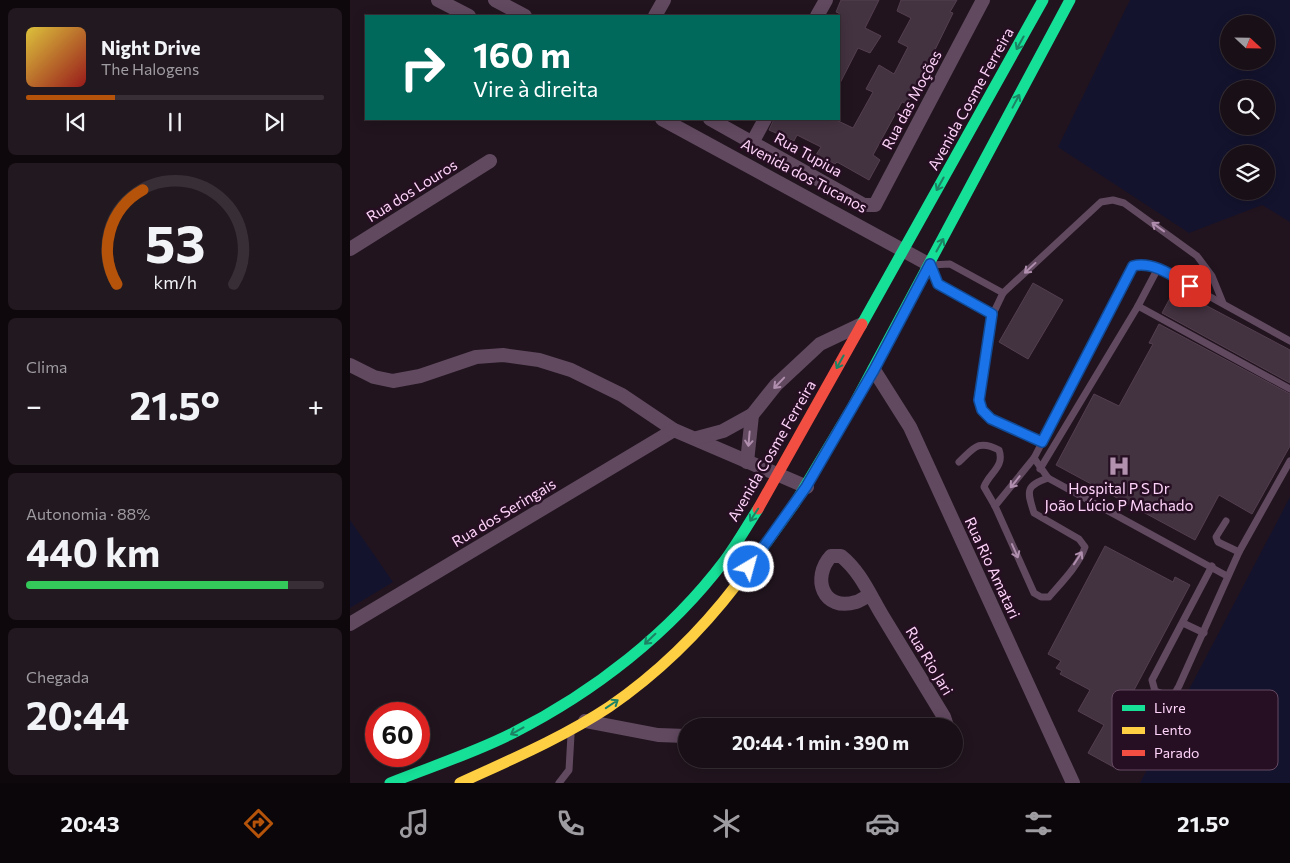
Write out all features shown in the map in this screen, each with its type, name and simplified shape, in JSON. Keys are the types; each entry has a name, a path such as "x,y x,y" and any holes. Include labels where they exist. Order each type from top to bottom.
{"main road":[{"name":"Avenida Cosme Ferreira","path":"390,783 512,734 583,693 632,656 677,614 725,560 762,503 1043,0"},
{"path":"460,783 535,749 571,729 650,677 681,648 722,604 806,487 874,370 1070,0"}],"street":[{"path":"438,0 467,15"},
{"path":"495,0 523,15"},
{"path":"656,15 664,0"},
{"path":"818,15 826,0"},
{"name":"Rua das Moções","path":"864,205 875,205 983,0"},
{"name":"Avenida dos Tucanos","path":"664,120 930,264"},
{"name":"Rua Tupiua","path":"712,120 864,205"},
{"path":"752,143 764,120"},
{"name":"Rua dos Louros","path":"350,249 490,161"},
{"path":"697,438 723,431 752,416 776,386 820,344 860,325"},
{"path":"350,365 374,377 393,381 420,376 476,357 503,355 539,360 570,370 622,395 674,430 697,438 806,487"},
{"name":"Rua Rio Amatari","path":"874,370 910,428 1073,783"},
{"path":"747,462 752,416"},
{"name":"Rua dos Seringais","path":"350,624 674,430"},
{"name":"Rua Rio Jari","path":"870,595 944,718"},
{"path":"585,721 658,735 678,736"}],"lane":[{"path":"1042,442 991,419 982,410 979,400 992,314 1003,293 1101,202 1113,200 1124,203 1197,256 1212,276 1222,303"},
{"path":"992,314 938,284 930,264 950,264 1003,293"},
{"path":"995,506 1034,458 1133,266 1142,264 1158,268 1290,341"},
{"path":"1040,469 1138,306 1158,268"},
{"path":"1138,306 1290,389"},
{"path":"959,462 977,445 988,444 999,450 1001,458 999,466 984,487 995,506 1034,593 1041,597 1049,597 1082,554 1084,547 1079,539 1034,513 1029,497 1030,489 1034,483 1048,478"},
{"path":"1034,458 1048,478 1212,566 1227,576"},
{"path":"1176,690 1204,633 1227,576 1290,461"},
{"path":"1226,521 1216,537 1218,542 1239,552"},
{"path":"1154,690 1152,680 1212,566"},
{"path":"1183,624 1204,633"},
{"path":"559,783 569,770 571,729"}],"shaded area":[{"path":"1130,0 1290,0 1290,222 1262,205 1189,233 1058,147"},
{"path":"1290,497 1290,783 1140,783 1147,770 1278,770 1278,690 1189,690"},
{"path":"350,520 393,582 350,608"}],"building":[{"path":"841,0 879,0 865,28 881,36 870,53 858,48 840,83 840,15 836,12"},
{"path":"901,0 957,0 950,12 953,13 929,62 931,63 907,104 902,102 873,155 880,160 869,180 837,162 835,164 816,155 821,147 797,135 794,141 769,130 774,120 836,120 853,128 873,92 866,89 879,65 894,74 908,47 898,42 911,18 897,11"},
{"path":"1033,283 1063,300 1028,359 999,342"},
{"path":"1175,289 1290,350 1290,383 1162,313"},
{"path":"1159,324 1290,394 1290,446 1252,514 1219,495 1195,540 1056,465 1094,394 1119,406 1153,344 1149,343"},
{"path":"1105,546 1173,582 1175,577 1190,585 1134,690 1112,690 1112,766 1088,753 1104,725 1078,711 1090,690 1060,674 1062,671 1056,668 1061,661 1048,654"}],"traffic: fast":[{"path":"862,324 1043,0"},
{"path":"737,584 795,503 853,406 1070,0"},
{"path":"390,783 513,733 573,699 601,679 655,636 680,612 729,554 758,509"}],"traffic: slow":[{"path":"460,783 554,739 609,707 678,651 737,584"}],"traffic: jam":[{"path":"758,509 862,324"}],"place":[{"name":"Hospital P S Dr João Lúcio P Machado","path":"1119,466"}],"route":[{"path":"749,567 806,487 874,370 906,306 930,264 938,284 992,314 979,400 982,410 991,419 1042,442 1133,266 1142,264 1158,268 1190,286"}]}
